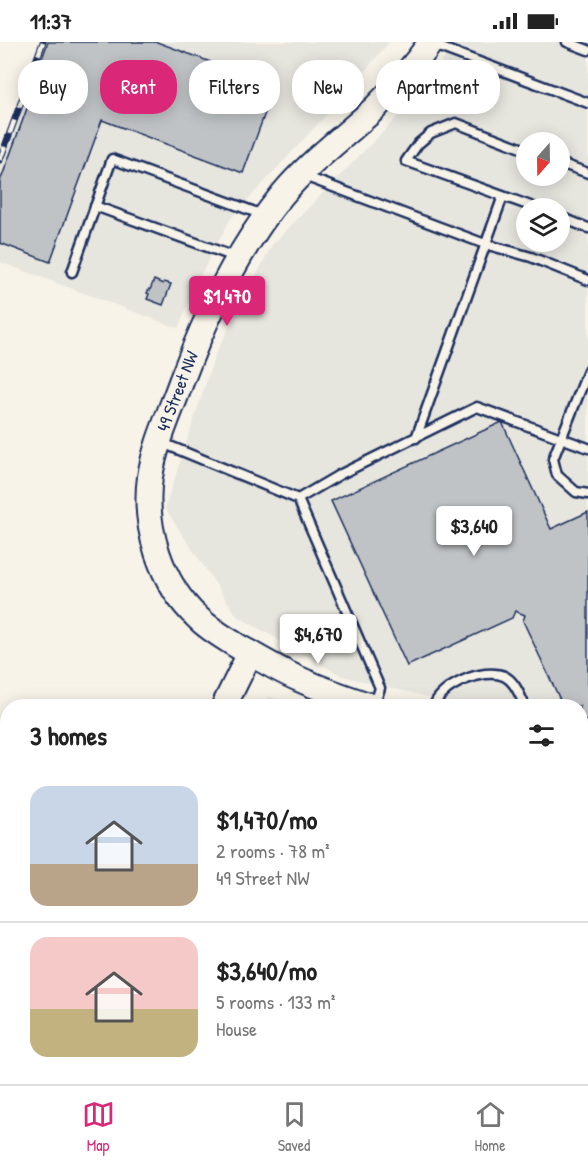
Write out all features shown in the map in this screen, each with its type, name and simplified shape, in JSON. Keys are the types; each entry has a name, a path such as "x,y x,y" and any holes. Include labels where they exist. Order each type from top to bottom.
{"street":[{"name":"49 Street NW","path":"353,699 300,680 224,638 198,619 185,604 164,570 157,553 149,506 150,478 159,441 194,349 220,292 249,240 300,175 394,88 430,42"},
{"path":"227,699 250,653"}],"lane":[{"path":"430,42 588,103"},
{"path":"567,42 588,50"},
{"path":"516,146 456,123 431,132 418,144 406,161 516,201"},
{"path":"72,272 112,159 266,216"},
{"path":"570,167 588,173"},
{"path":"300,175 485,244 531,257 588,280"},
{"path":"416,438 503,196"},
{"path":"95,206 238,259"},
{"path":"570,221 588,228"},
{"path":"588,371 553,459 557,475 576,492 588,494"},
{"path":"298,499 339,475 477,407 588,448"},
{"path":"159,441 298,499 380,688 376,699"},
{"path":"438,699 462,680 489,673 505,676 518,689 522,699"}],"shaded area":[{"path":"43,42 389,42 364,72 364,60 292,60 292,114 327,114 231,218 202,272 178,328 0,262 0,163 18,112 88,114 88,60 37,60"},
{"path":"455,42 588,42 588,699 437,699 342,676 237,616 165,508 215,355 272,245 400,114 500,114 500,60 443,60"}],"building":[{"path":"48,42 157,42 205,60 189,60 189,114 265,114 243,173 102,120 50,262 0,243 0,182 25,114 88,114 88,60 41,60"},
{"path":"154,280 163,284 164,282 171,284 163,305 147,299 149,294 147,293"},
{"path":"502,422 551,529 588,512 588,699 560,699 523,621 525,615 515,611 512,618 407,666 331,501"}],"railway":[{"path":"0,160 43,42"}]}
